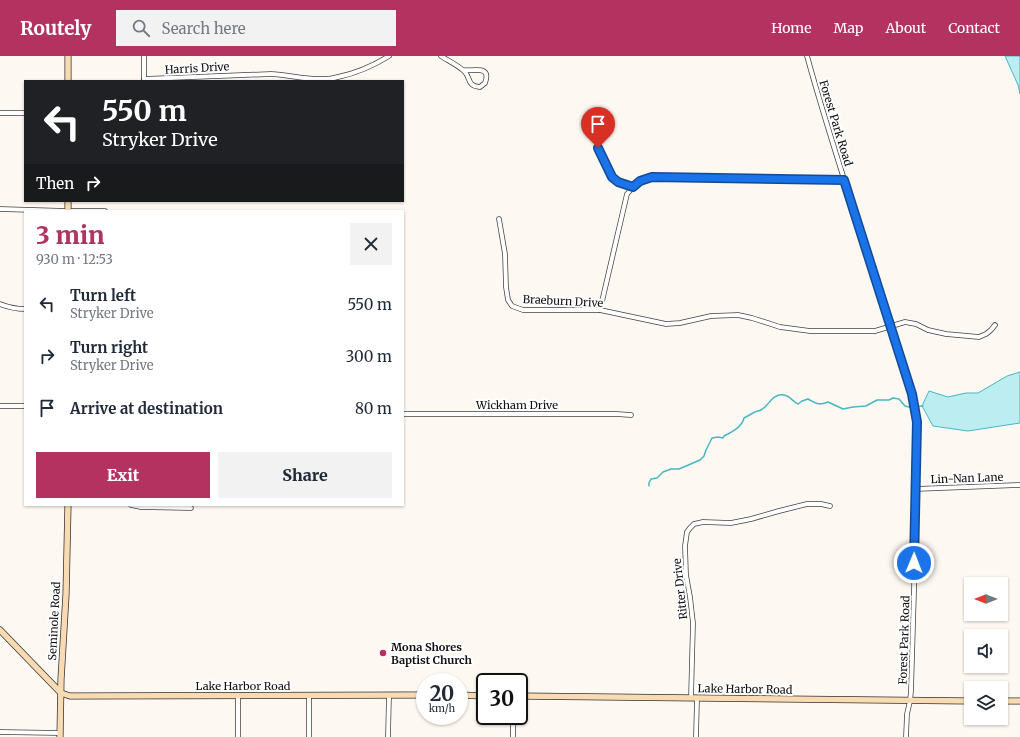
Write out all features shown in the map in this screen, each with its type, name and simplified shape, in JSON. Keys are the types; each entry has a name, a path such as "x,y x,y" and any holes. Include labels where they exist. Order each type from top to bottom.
{"street":[{"path":"68,56 68,80"},
{"path":"144,56 144,80"},
{"name":"Harris Drive","path":"144,80 271,74 326,80 352,74 389,56"},
{"path":"441,56 463,70 467,74 471,84 474,86 480,86 485,83 486,76 482,70 463,70"},
{"name":"Forest Park Road","path":"807,56 822,110 913,400 917,422 914,591 910,700 907,714 906,737"},
{"path":"0,113 24,113"},
{"path":"598,148 612,177 618,182 633,187"},
{"path":"600,310 627,194 640,181 652,177 844,180"},
{"path":"0,209 34,210"},
{"name":"Braeburn Drive","path":"499,219 505,254 508,300 512,306 523,310 600,310 666,324 680,323 711,316 738,315 780,327 810,331 875,331 905,322 916,324 928,330 946,334 979,337 991,330 995,324"},
{"path":"0,304 16,309 24,309"},
{"path":"0,406 24,406"},
{"name":"Wickham Drive","path":"404,414 631,415"},
{"name":"Lin-Nan Lane","path":"915,489 1020,486"},
{"name":"Ritter Drive","path":"696,737 693,623 686,575 687,532 694,524 698,523 731,523 807,504 821,504 830,506"},
{"name":"Seminole Road","path":"60,735 68,506"},
{"path":"136,506 192,508"},
{"path":"0,630 61,693"},
{"name":"Lake Harbor Road","path":"61,693 70,696 416,695"},
{"path":"388,737 389,695"},
{"path":"238,696 238,737"},
{"path":"309,696 309,737"},
{"name":"Lake Harbor Road","path":"528,696 964,701"},
{"path":"1008,701 1020,701"},
{"path":"513,725 513,737"},
{"path":"0,732 60,735"}],"water":[{"path":"1005,56 1020,56 1020,94 1018,85"},
{"path":"1020,372 1020,423 968,431 933,426 922,406 929,391 948,397 966,393 978,393 1007,376"}],"waterway":[{"path":"649,486 651,479 657,478 663,472 671,469 679,469 700,460 704,456 712,438 723,438 739,427 744,418 764,408 776,396 784,395 798,404 808,399 819,404 828,402 843,409 866,406 877,400 889,400 893,398 899,399 905,406 923,406"}],"place":[{"name":"Mona Shores Baptist Church","path":"383,653"}],"route":[{"path":"598,148 612,177 618,182 633,187 640,181 652,177 844,180 912,394 917,422 914,563"}]}
